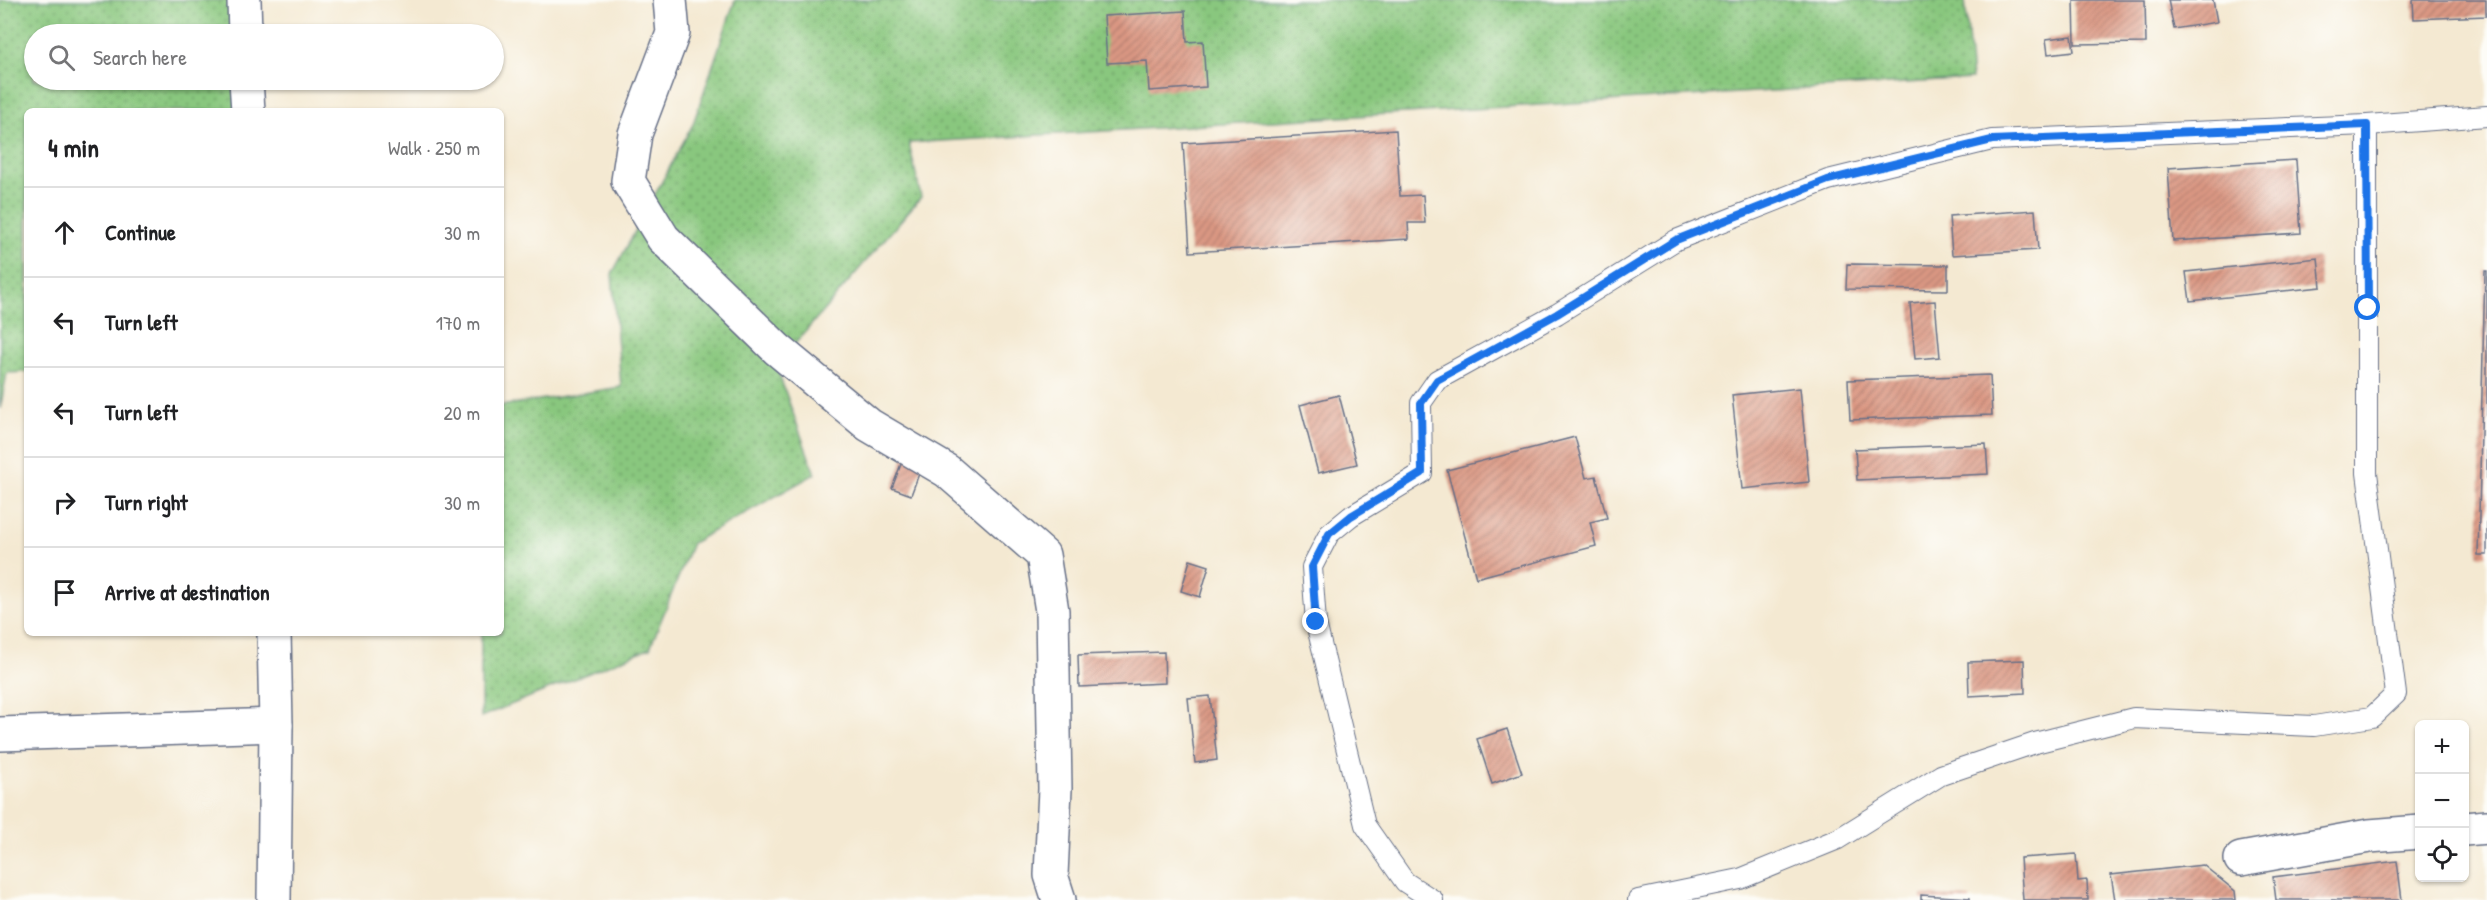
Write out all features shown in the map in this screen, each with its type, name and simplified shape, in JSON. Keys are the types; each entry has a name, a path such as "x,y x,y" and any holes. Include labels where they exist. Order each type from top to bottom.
{"street":[{"path":"244,0 245,24"},
{"path":"670,0 672,33 635,134 628,181 663,238 786,356 869,425 947,471 1043,555 1052,611 1055,789 1051,875 1059,900"},
{"path":"247,90 248,108"},
{"path":"274,636 276,725 274,900"},
{"path":"0,734 276,725"},
{"path":"2469,829 2487,827"},
{"path":"2241,859 2369,836 2415,832"}],"lane":[{"path":"1433,900 1405,882 1365,825 1316,622 1312,567 1329,534 1351,516 1422,473 1421,403 1437,380 1557,314 1676,240 1828,180 1992,140 2367,125 2487,116"},
{"path":"1638,900 1740,879 1838,838 1941,775 2035,743 2134,718 2314,726 2372,717 2396,694 2367,473 2367,125"}],"green space":[{"path":"0,0 232,0 233,24 24,24 24,90 235,90 236,108 24,108 24,372 7,373 0,409"},
{"path":"735,0 1965,0 1972,79 909,143 921,197 776,366 815,474 692,543 650,648 481,717 481,636 504,636 504,406 621,387 612,274 693,124"}],"building":[{"path":"2074,0 2145,0 2146,43 2075,44"},
{"path":"2168,0 2213,0 2217,22 2174,29"},
{"path":"2413,0 2486,0 2486,16 2414,19"},
{"path":"1185,11 1187,42 1203,41 1206,87 1149,91 1147,61 1107,63 1104,16"},
{"path":"2072,36 2074,51 2048,54 2046,39"},
{"path":"1396,130 1400,196 1423,195 1425,223 1408,223 1409,239 1190,252 1183,143"},
{"path":"2296,160 2301,233 2173,241 2168,168"},
{"path":"2035,210 2038,250 1952,255 1949,216"},
{"path":"2318,258 2321,287 2190,301 2186,272"},
{"path":"1847,264 1948,265 1948,290 1846,289"},
{"path":"2485,271 2487,271 2487,555 2478,555"},
{"path":"1935,301 1940,357 1915,359 1910,303"},
{"path":"1990,375 1992,415 1850,420 1848,380"},
{"path":"1800,388 1809,482 1742,489 1732,395"},
{"path":"1339,395 1357,464 1318,473 1300,405"},
{"path":"1575,437 1586,478 1596,476 1607,518 1590,522 1596,546 1476,578 1447,470"},
{"path":"1986,444 1988,474 1857,480 1855,449"},
{"path":"904,456 923,463 911,495 892,488"},
{"path":"1190,560 1209,566 1200,597 1181,591"},
{"path":"1164,652 1165,683 1079,687 1078,655"},
{"path":"2024,660 2025,693 1969,696 1968,662"},
{"path":"1210,696 1217,760 1195,763 1188,698"},
{"path":"1507,729 1522,773 1492,784 1477,739"},
{"path":"2076,854 2078,881 2087,880 2088,900 2023,900 2020,858"},
{"path":"2397,861 2402,900 2276,900 2273,877"},
{"path":"2203,865 2235,891 2236,900 2115,900 2111,875"},
{"path":"1921,895 1970,898 1970,900 1921,900"}],"route":[{"path":"1316,622 1312,567 1329,534 1351,516 1422,473 1421,403 1437,380 1557,314 1676,240 1828,180 1992,140 2367,125 2368,308"}]}
